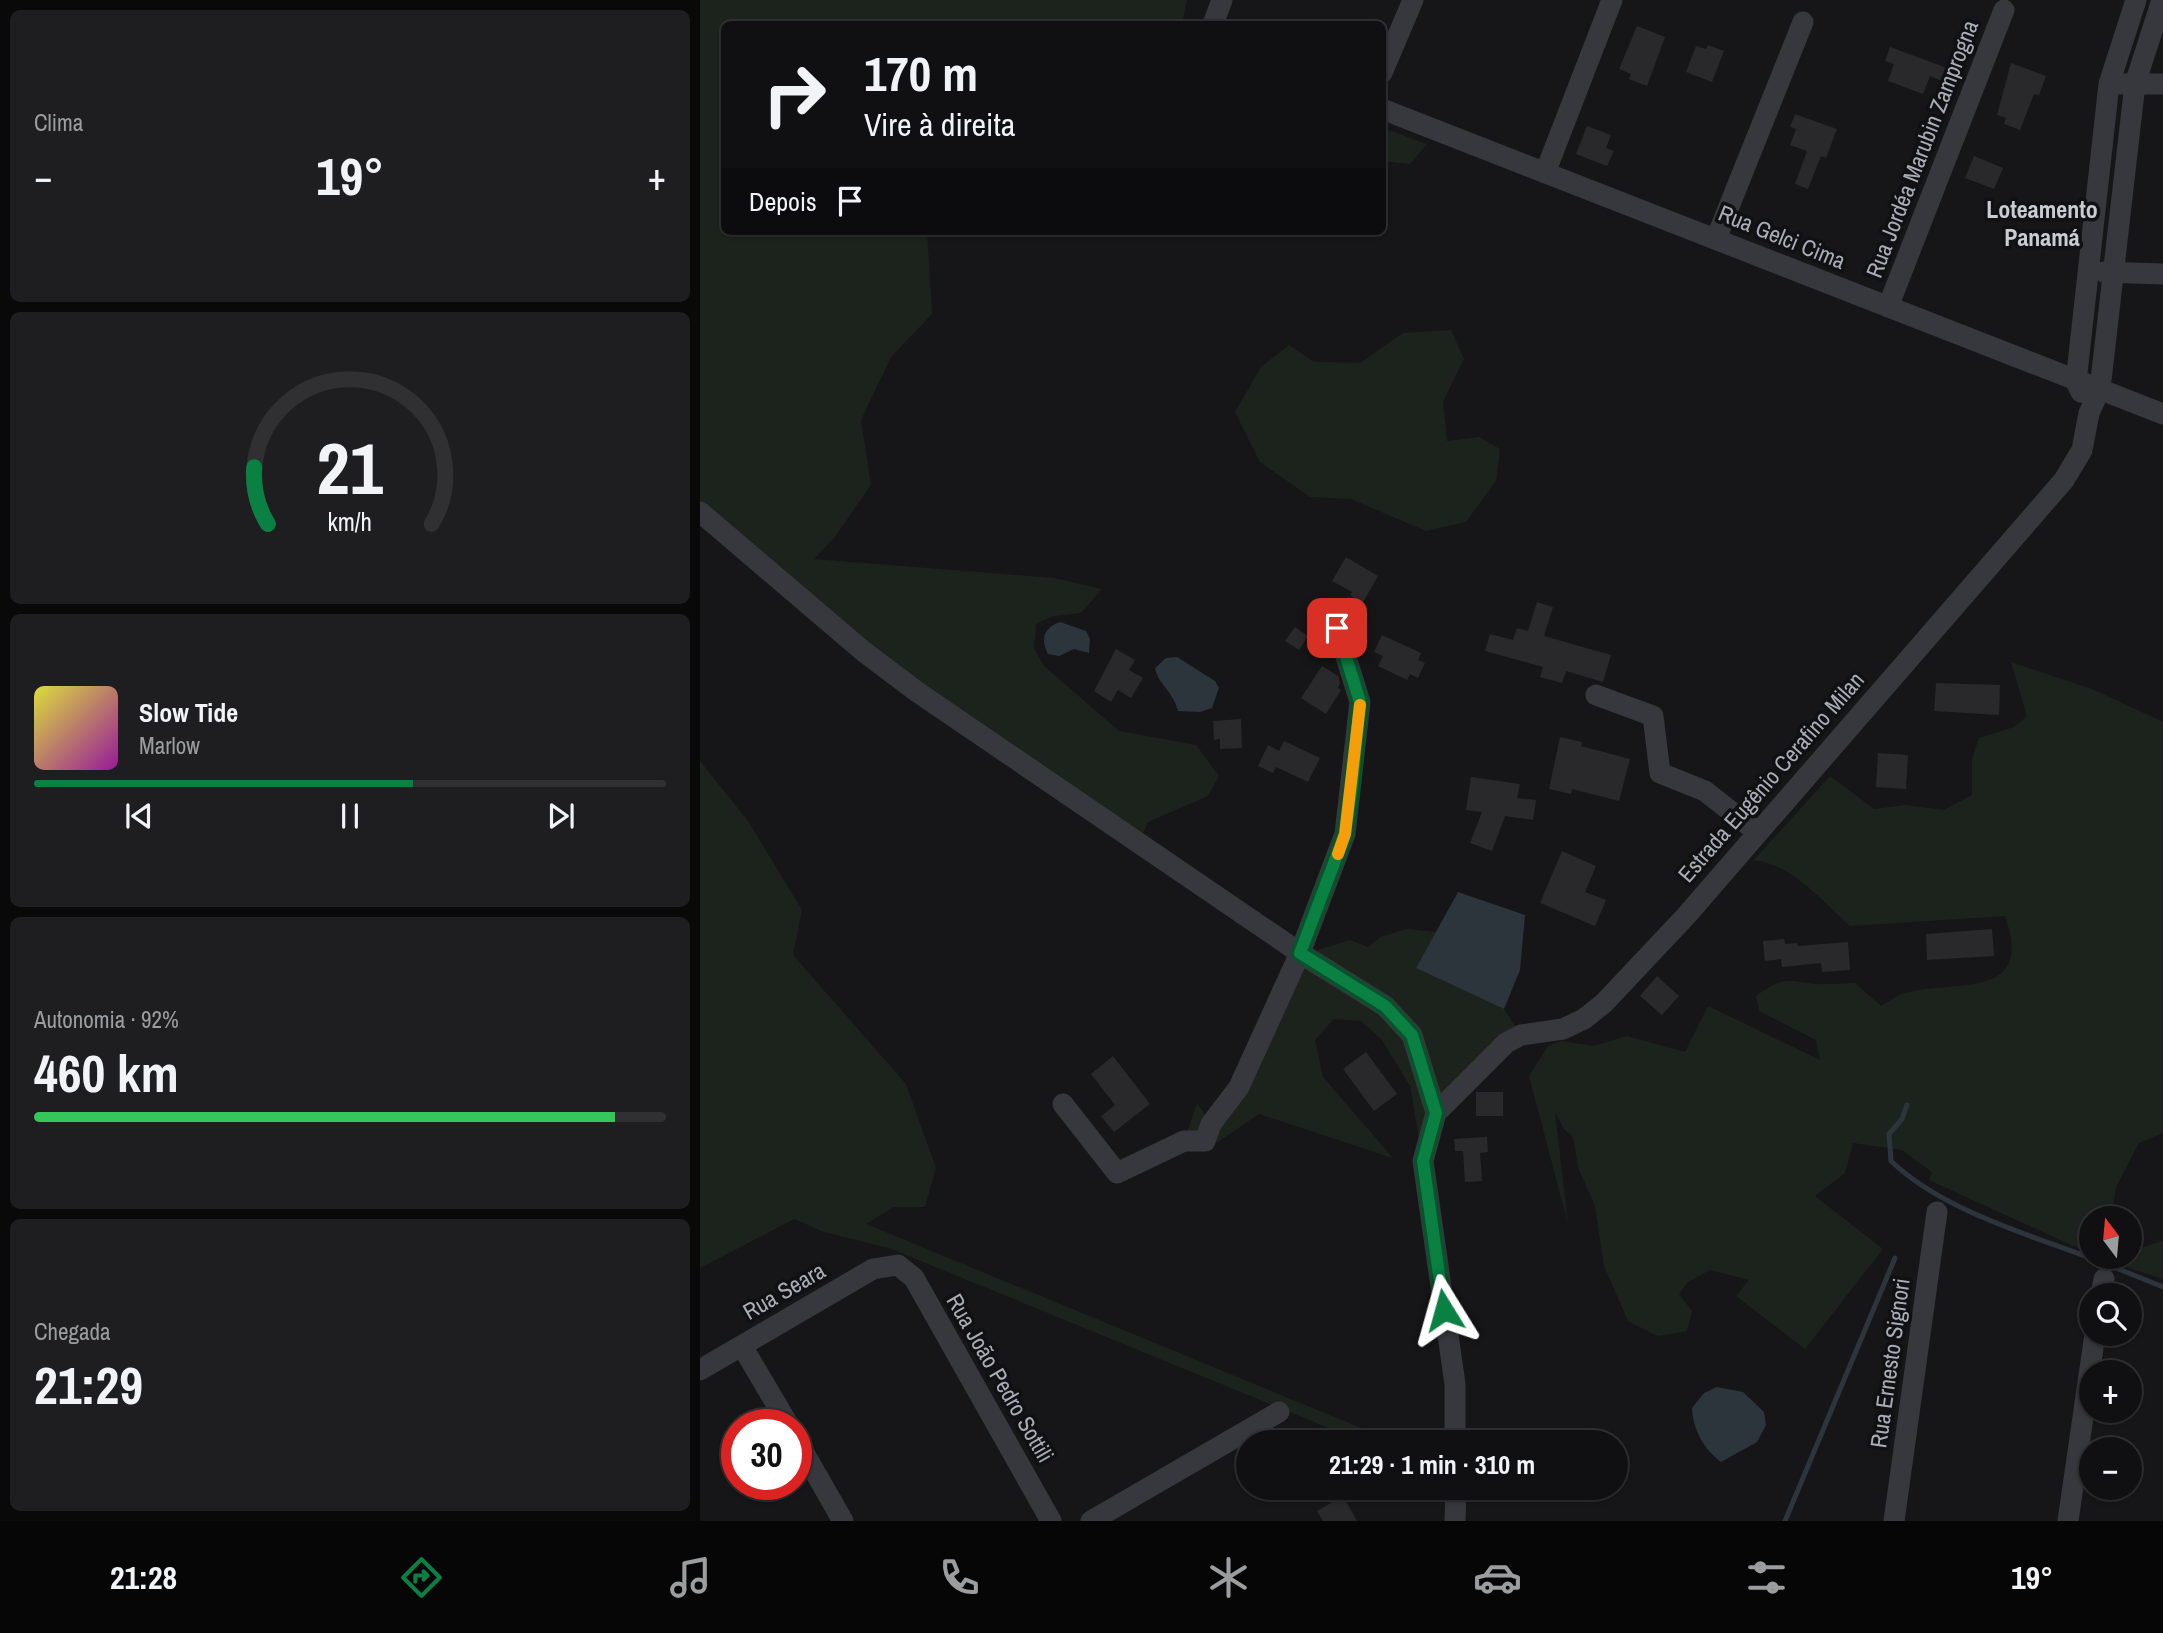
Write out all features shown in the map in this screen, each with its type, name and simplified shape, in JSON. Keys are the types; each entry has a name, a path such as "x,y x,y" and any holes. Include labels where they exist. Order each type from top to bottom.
{"street":[{"path":"1214,21 1222,0"},
{"path":"1386,64 1413,0"},
{"path":"1545,173 1612,0"},
{"path":"2089,414 2076,382 2087,271 2109,85 2136,0"},
{"name":"Estrada Eugênio Cerafino Milan","path":"1436,1113 1506,1043 1521,1035 1563,1029 1584,1019 1604,1003 1686,916 2064,480 2082,450 2089,414 2100,389 2134,84 2162,0"},
{"name":"Rua Jordéa Marubin Zamprogna","path":"1888,307 2004,10"},
{"path":"1716,239 1804,22"},
{"path":"2109,85 2163,84"},
{"name":"Rua Gelci Cima","path":"1386,111 2163,414"},
{"path":"2087,271 2163,274"},
{"path":"700,512 863,651 916,691 1300,953 1385,1006 1412,1035 1436,1113 1423,1161 1455,1384 1455,1430"},
{"path":"1063,1104 1117,1173 1184,1141 1205,1141 1211,1124 1239,1087 1300,953 1345,834 1360,702 1337,628 1348,608"},
{"path":"1596,695 1653,716 1660,773 1704,791 1757,832"},
{"name":"Rua Ernesto Signori","path":"1894,1521 1937,1212"},
{"name":"Rua Seara","path":"700,1370 873,1269 898,1265"},
{"name":"Rua João Pedro Sottili","path":"898,1265 914,1278 1051,1521"},
{"path":"742,1346 779,1409"},
{"path":"2068,1521 2093,1346"},
{"path":"1091,1521 1279,1412"},
{"path":"812,1466 844,1521"},
{"path":"1455,1521 1456,1500"}],"shaded area":[{"path":"700,0 1187,0 1183,21 721,21 721,235 927,235 932,314 891,357 861,420 871,485 834,538 814,559 1054,578 1102,589 1081,613 1053,616 1036,624 1034,648 1044,666 1119,731 1196,745 1219,776 1208,796 1148,822 1140,841 916,691 700,512"},
{"path":"1386,129 1427,144 1410,164 1386,161"},
{"path":"1451,330 1464,359 1443,402 1447,441 1479,437 1500,449 1496,481 1466,522 1426,531 1351,499 1310,497 1260,462 1235,412 1261,367 1289,345 1314,362 1360,363 1403,333"},
{"path":"1060,622 1086,631 1090,639 1089,653 1074,649 1059,656 1048,654 1044,643 1045,634 1050,627"},
{"path":"1177,657 1215,681 1219,688 1212,708 1200,712 1178,711 1155,668 1166,658"},
{"path":"2011,662 2092,689 2163,722 2163,1133 2139,1143 2116,1187 2113,1206 2079,1206 2079,1249 1929,1180 1932,1172 1902,1150 1853,1143 1845,1173 1815,1196 1883,1249 1805,1349 1736,1296 1749,1280 1710,1270 1688,1282 1679,1294 1692,1311 1687,1331 1658,1336 1628,1321 1604,1266 1595,1206 1578,1167 1573,1137 1564,1129 1555,1112 1568,1224 1529,1076 1548,1046 1561,1041 1594,1046 1627,1036 1685,1052 1708,1006 1820,1060 1816,1040 1759,1011 1756,996 1784,981 1855,983 1881,1006 1900,995 1919,990 1961,986 1998,976 2008,964 2012,944 2005,916 1850,926 1794,876 1768,863 1754,860 1830,776 1874,809 1906,805 1944,810 1972,795 1972,759 1979,738 2014,727 2027,716"},
{"path":"700,761 748,821 802,910 793,955 906,1084 936,1168 925,1207 894,1207 866,1224 1366,1430 1334,1430 889,1248 824,1232 794,1219 700,1268"},
{"path":"1458,892 1525,915 1520,970 1504,1009 1416,968"},
{"path":"1406,929 1436,932 1416,968 1504,1009 1521,1035 1451,1099 1423,1161 1410,1086 1382,1040 1361,1021 1334,1019 1315,1040 1323,1077 1393,1158 1259,1114 1218,1142 1184,1141 1197,1103 1211,1123 1300,953 1314,961 1318,950 1350,940 1368,947 1381,937"},
{"path":"2163,1241 2163,1279 2132,1269 2142,1269 2142,1247"},
{"path":"1717,1387 1743,1392 1764,1412 1766,1425 1757,1442 1721,1462 1700,1438 1692,1408 1704,1393"}],"building":[{"path":"1637,26 1665,37 1647,86 1629,79 1631,74 1619,69"},
{"path":"1708,45 1724,51 1712,82 1686,72 1696,46 1706,49"},
{"path":"1890,47 1947,68 1942,81 1930,76 1923,94 1888,81 1894,64 1885,61"},
{"path":"2011,63 2046,76 2039,95 2034,94 2020,130 2004,124 2006,118 1997,115"},
{"path":"1795,114 1837,129 1826,158 1821,156 1808,189 1795,184 1807,151 1790,145 1796,129 1790,127"},
{"path":"1587,126 1611,135 1606,148 1614,151 1607,166 1576,154"},
{"path":"1974,156 2003,168 1994,189 1965,178"},
{"path":"1346,557 1378,576 1362,604 1350,595 1352,592 1332,581"},
{"path":"1537,602 1553,607 1544,636 1611,655 1603,682 1566,671 1562,683 1540,677 1543,667 1485,651 1490,634 1513,640 1517,628 1528,631"},
{"path":"1295,627 1308,636 1299,650 1285,641"},
{"path":"1382,635 1421,653 1418,660 1425,663 1418,678 1410,674 1407,680 1378,666 1383,656 1374,652"},
{"path":"1116,649 1135,660 1129,670 1143,678 1131,698 1118,690 1111,702 1094,691"},
{"path":"1322,666 1338,676 1338,688 1341,690 1326,714 1301,698"},
{"path":"1936,683 2000,685 1999,715 1934,711"},
{"path":"1241,719 1242,748 1220,749 1220,739 1214,740 1213,721"},
{"path":"1560,737 1582,742 1581,746 1630,759 1619,801 1572,789 1571,794 1549,789"},
{"path":"1284,741 1320,758 1308,782 1276,767 1273,773 1258,766 1268,745 1279,751"},
{"path":"1878,753 1908,755 1906,789 1876,787"},
{"path":"1471,777 1520,784 1517,798 1536,800 1533,820 1505,816 1492,851 1470,843 1482,812 1466,810"},
{"path":"1562,851 1596,866 1585,892 1606,900 1595,926 1540,903"},
{"path":"1992,929 1994,956 1927,960 1926,934"},
{"path":"1784,939 1785,944 1797,943 1798,946 1848,942 1850,970 1822,972 1821,963 1782,967 1781,959 1765,961 1763,941"},
{"path":"1657,976 1679,996 1662,1015 1640,996"},
{"path":"1366,1052 1397,1094 1374,1111 1343,1069"},
{"path":"1113,1056 1150,1104 1114,1132 1101,1116 1115,1105 1091,1074"},
{"path":"1476,1092 1503,1092 1503,1116 1476,1116"},
{"path":"1487,1137 1488,1152 1480,1153 1482,1181 1465,1182 1463,1151 1455,1151 1454,1139"},
{"path":"1336,1500 1345,1500 1357,1521 1323,1521 1317,1511"}],"waterway":[{"path":"1907,1105 1902,1119 1889,1134 1891,1161 1912,1178 1960,1207 2079,1254"},
{"path":"1785,1521 1895,1258"},
{"path":"2118,1269 2163,1287"}],"slow traffic":[{"path":"1338,854 1345,834 1360,705"}],"district":[{"name":"Loteamento Panamá","path":"2042,224"}],"route":[{"path":"1337,628 1360,702 1352,785 1345,834 1300,953 1385,1006 1412,1035 1436,1113 1423,1161 1444,1310"}]}
